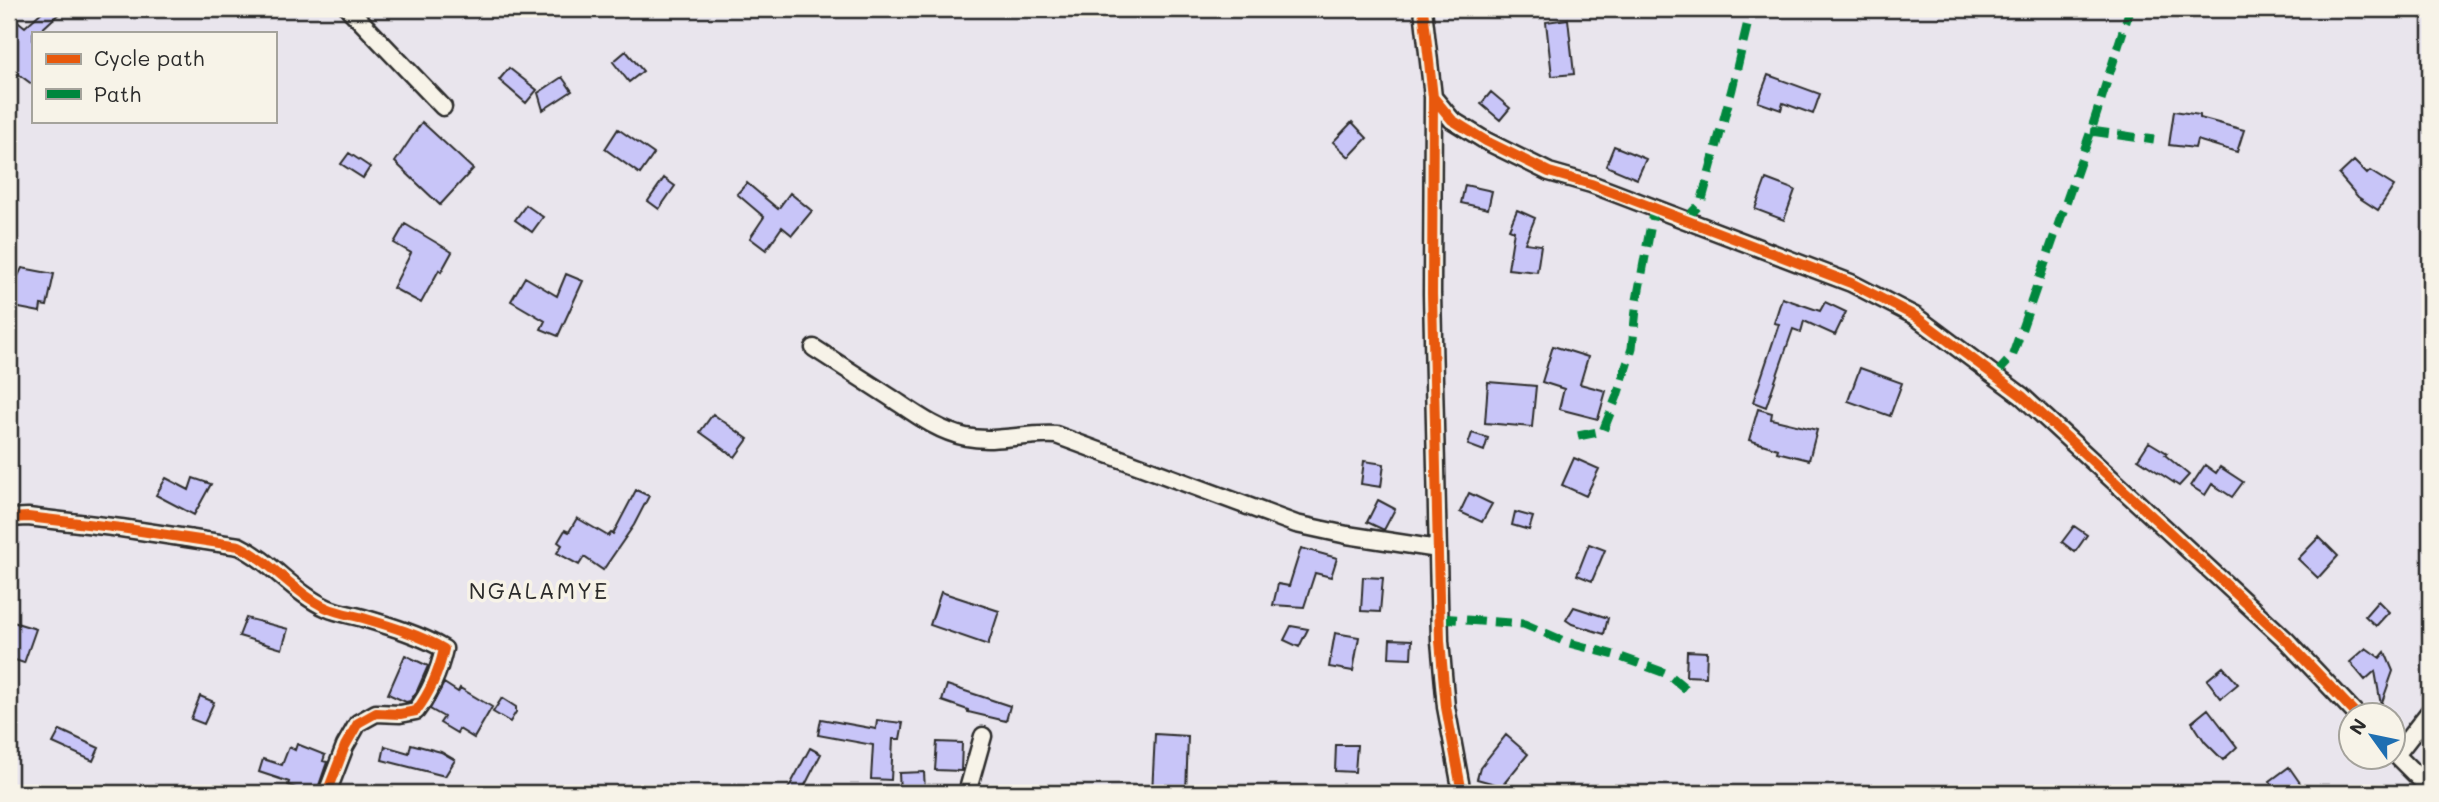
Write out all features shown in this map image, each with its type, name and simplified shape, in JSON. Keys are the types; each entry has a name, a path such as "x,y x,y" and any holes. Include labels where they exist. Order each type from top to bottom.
{"street":[{"path":"349,9 443,107"},
{"path":"1423,9 1433,97 1432,293 1440,641 1445,694 1462,793"},
{"path":"1433,97 1452,120 1549,172 1591,184 1851,283 1915,316 2022,396 2286,640 2342,700"},
{"path":"814,348 928,422 951,433 989,439 1012,439 1035,434 1056,435 1296,524 1438,549"},
{"path":"9,517 121,528 239,546 262,558 293,585 327,608 375,622 432,642 444,649 442,661 427,696 415,711 400,714 376,713 358,723 345,746 327,793"},
{"path":"2408,738 2430,711"},
{"path":"967,793 983,736"},
{"path":"2408,767 2430,789"}],"building":[{"path":"45,9 64,9 39,32 32,32 32,84 9,67 9,14 25,27"},
{"path":"1568,19 1574,74 1552,76 1546,22"},
{"path":"626,51 643,71 629,82 613,62"},
{"path":"509,68 537,90 526,103 499,80"},
{"path":"1768,75 1820,94 1813,114 1783,103 1781,110 1758,102"},
{"path":"562,77 572,91 543,110 538,93"},
{"path":"1491,92 1510,108 1500,120 1481,104"},
{"path":"2174,111 2200,115 2200,118 2244,130 2237,152 2197,140 2195,148 2169,145"},
{"path":"422,122 473,169 440,205 395,162"},
{"path":"1352,122 1367,138 1349,157 1333,142"},
{"path":"618,129 654,154 640,174 605,149"},
{"path":"1614,146 1646,159 1637,179 1606,166"},
{"path":"349,153 370,167 363,178 341,164"},
{"path":"2354,161 2367,174 2370,171 2394,186 2378,210 2358,197 2339,175"},
{"path":"664,178 675,186 659,209 648,201"},
{"path":"1766,179 1795,190 1784,220 1755,209"},
{"path":"747,183 778,209 790,193 812,211 792,235 782,227 766,250 750,238 764,217 737,194"},
{"path":"1465,185 1492,191 1488,209 1461,203"},
{"path":"526,205 543,217 532,232 515,220"},
{"path":"1517,210 1535,218 1525,243 1541,245 1537,272 1508,269 1514,231 1509,229"},
{"path":"405,224 452,252 421,303 393,288 411,253 394,243"},
{"path":"22,268 54,274 47,306 41,305 40,312 14,307 16,295 10,292"},
{"path":"566,274 583,281 558,336 541,329 545,321 511,301 525,277 557,296"},
{"path":"1782,298 1820,311 1825,302 1846,312 1835,335 1804,321 1801,332 1793,329 1766,407 1753,402 1779,324 1774,323"},
{"path":"1553,346 1588,357 1580,384 1606,391 1598,419 1559,409 1564,389 1542,382"},
{"path":"1860,368 1902,383 1890,416 1848,401"},
{"path":"1488,382 1536,386 1532,427 1485,423"},
{"path":"1758,409 1772,413 1771,419 1817,430 1809,460 1777,452 1778,449 1749,440"},
{"path":"713,414 748,439 735,457 700,432"},
{"path":"1472,433 1488,438 1484,451 1468,445"},
{"path":"2149,442 2167,453 2165,455 2189,475 2179,486 2138,459"},
{"path":"1574,458 1599,469 1586,496 1562,485"},
{"path":"1364,461 1384,464 1381,487 1361,484"},
{"path":"2205,465 2216,473 2220,467 2243,482 2232,497 2212,484 2205,495 2191,486"},
{"path":"166,478 189,490 193,478 211,484 194,515 156,495"},
{"path":"636,490 649,496 634,525 603,570 584,557 579,565 557,553 562,545 558,542 565,530 569,532 577,518 608,536 613,534"},
{"path":"1469,493 1492,504 1482,522 1460,512"},
{"path":"1378,500 1395,509 1384,530 1367,522"},
{"path":"1515,512 1533,517 1529,530 1512,525"},
{"path":"2074,526 2087,535 2075,552 2062,542"},
{"path":"2319,537 2338,556 2318,578 2298,559"},
{"path":"1589,544 1605,550 1592,581 1577,575"},
{"path":"1301,548 1337,558 1331,577 1315,573 1304,607 1273,605 1278,584 1289,586"},
{"path":"1363,577 1383,578 1380,612 1361,611"},
{"path":"941,592 999,611 988,645 930,625"},
{"path":"2378,601 2389,612 2376,626 2365,616"},
{"path":"1574,607 1608,618 1604,634 1566,620"},
{"path":"246,618 288,629 282,649 239,636"},
{"path":"13,622 36,629 24,663 9,658 9,633"},
{"path":"1291,626 1308,629 1299,647 1284,640"},
{"path":"1335,633 1359,637 1353,671 1329,667"},
{"path":"1390,639 1412,640 1411,658 1389,657"},
{"path":"2366,648 2380,658 2385,652 2393,671 2383,700 2380,700 2375,671 2365,680 2350,662"},
{"path":"1687,651 1707,652 1706,677 1686,676"},
{"path":"405,655 428,666 417,691 410,701 406,702 388,694"},
{"path":"2223,667 2238,684 2221,698 2207,680"},
{"path":"444,683 458,692 460,688 492,707 474,738 459,729 457,733 440,723 444,717 430,709"},
{"path":"947,685 1010,706 1006,721 968,712 942,701"},
{"path":"200,696 214,702 204,724 191,719"},
{"path":"502,698 516,707 510,722 493,712"},
{"path":"2208,709 2237,747 2223,760 2205,742 2192,722"},
{"path":"821,719 876,729 877,720 903,723 900,739 893,739 891,780 871,779 873,745 818,735"},
{"path":"60,730 99,748 93,761 53,743"},
{"path":"1155,734 1188,736 1186,793 1152,793"},
{"path":"1506,735 1528,754 1502,786 1477,779 1480,768"},
{"path":"937,742 962,743 961,771 935,770"},
{"path":"297,744 325,755 323,761 327,762 317,791 310,788 308,793 288,785 289,782 259,772 263,759 282,765 289,747 295,750"},
{"path":"411,744 441,752 455,760 445,776 382,760 385,746 409,753"},
{"path":"1336,745 1357,745 1355,772 1335,771"},
{"path":"810,748 821,754 801,793 786,793"},
{"path":"2289,767 2307,793 2278,793 2270,781"},
{"path":"924,772 925,791 900,792 899,773"}],"marked path":[{"path":"1685,220 1701,203 1751,9"},
{"path":"1995,375 2012,357 2091,131 2130,9"},
{"path":"2091,131 2154,140"},
{"path":"1578,436 1603,431 1617,396 1632,348 1637,300 1654,208"},
{"path":"1439,618 1524,624 1566,642 1618,656 1668,674 1686,689"}],"cycle path":[{"path":"1423,9 1433,97 1432,294 1440,641 1446,707 1462,793"},
{"path":"1433,97 1452,120 1486,141 1549,172 1591,184 1851,283 1915,316 2022,396 2286,640 2343,700"},
{"path":"9,518 28,517 121,528 239,546 262,560 315,602 340,613 405,631 444,649 426,697 416,711 400,714 376,713 358,723 345,746 327,793"}],"district":[{"name":"NGALAMYE","path":"539,591"}]}
